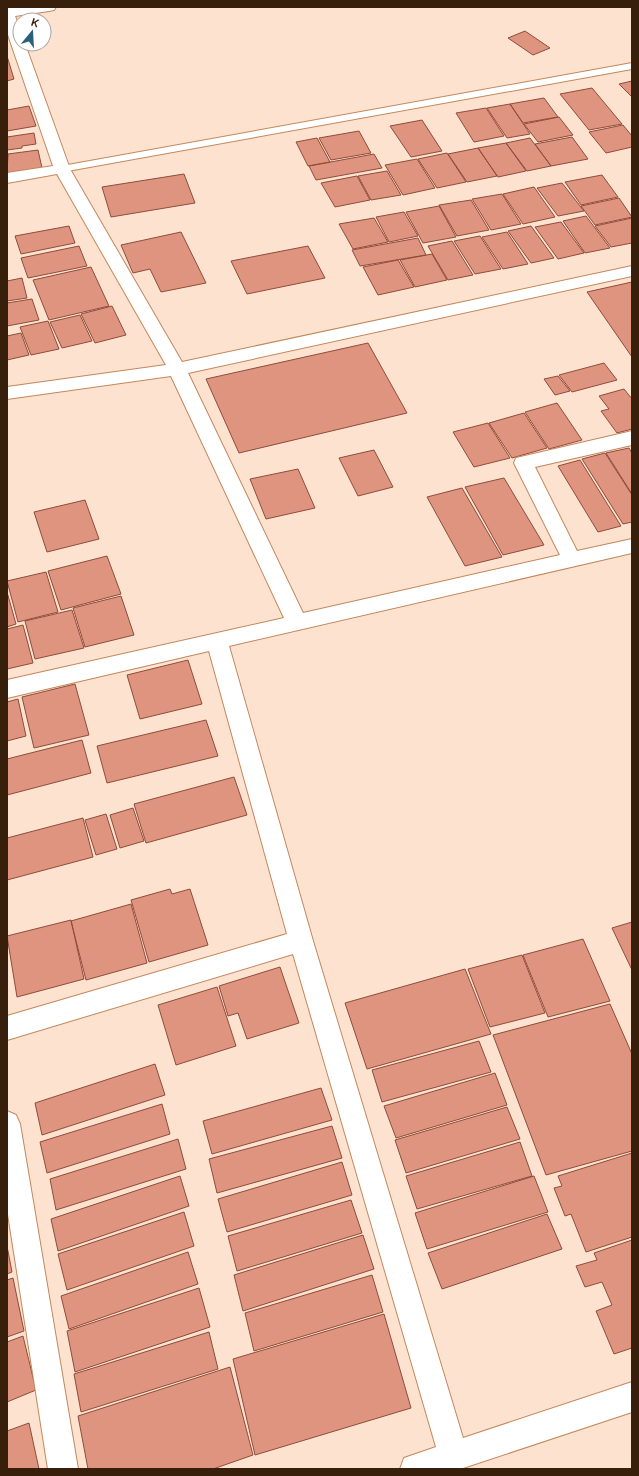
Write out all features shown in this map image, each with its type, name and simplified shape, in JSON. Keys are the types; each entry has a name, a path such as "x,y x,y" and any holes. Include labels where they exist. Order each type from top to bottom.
{"street":[{"path":"49,7 7,12 62,169 177,369 297,623"},
{"path":"7,178 62,169"},
{"path":"7,393 177,369 632,271"},
{"path":"572,560 523,464 632,438"},
{"path":"7,689 632,546"},
{"path":"217,642 301,941 454,1456"},
{"path":"7,1028 301,941"},
{"path":"7,1124 63,1469"},
{"path":"415,1469 632,1397"}],"lane":[{"path":"62,169 632,66"}],"building":[{"path":"525,31 550,48 533,55 508,38"},
{"path":"7,56 14,79 7,81"},
{"path":"632,81 632,97 619,84"},
{"path":"592,88 622,124 589,130 560,94"},
{"path":"544,98 558,117 523,123 510,104"},
{"path":"510,104 530,134 507,138 487,108"},
{"path":"29,106 36,126 7,131 7,110"},
{"path":"486,108 504,136 474,142 456,113"},
{"path":"559,117 573,135 538,142 524,124"},
{"path":"422,120 442,151 411,157 390,126"},
{"path":"623,125 632,136 632,147 606,153 589,132"},
{"path":"359,131 371,153 331,160 319,138"},
{"path":"34,133 36,144 7,150 7,137"},
{"path":"572,137 588,159 551,166 535,144"},
{"path":"317,138 330,162 308,166 296,142"},
{"path":"530,138 551,166 527,171 506,143"},
{"path":"506,143 526,171 498,177 478,148"},
{"path":"478,148 497,176 467,182 448,154"},
{"path":"38,150 42,168 7,173 8,154"},
{"path":"447,153 466,182 437,188 418,159"},
{"path":"374,154 382,168 316,180 309,166"},
{"path":"417,159 435,188 403,195 385,165"},
{"path":"387,171 401,195 371,200 358,176"},
{"path":"184,174 195,203 111,217 102,187"},
{"path":"602,175 618,197 581,205 565,182"},
{"path":"357,176 370,200 335,207 321,183"},
{"path":"562,183 584,211 558,216 537,188"},
{"path":"534,187 555,217 523,224 503,194"},
{"path":"502,194 521,224 491,230 472,199"},
{"path":"619,198 632,217 595,225 581,206"},
{"path":"471,200 489,230 457,236 439,205"},
{"path":"439,206 456,237 423,243 406,212"},
{"path":"404,212 418,236 389,242 376,217"},
{"path":"586,216 610,248 585,253 563,221"},
{"path":"374,218 388,242 353,249 339,224"},
{"path":"632,218 632,243 611,247 595,226"},
{"path":"561,222 584,253 558,259 535,227"},
{"path":"69,226 75,243 21,254 15,236"},
{"path":"531,226 554,258 531,263 508,231"},
{"path":"181,232 206,283 161,292 150,269 133,273 121,245"},
{"path":"507,232 528,264 503,269 482,237"},
{"path":"480,236 501,269 475,274 454,241"},
{"path":"418,238 426,255 360,266 352,250"},
{"path":"452,241 473,275 448,280 428,246"},
{"path":"79,246 87,266 28,278 21,258"},
{"path":"308,246 325,278 247,294 231,261"},
{"path":"432,254 447,280 415,287 400,260"},
{"path":"398,260 414,287 378,295 363,267"},
{"path":"91,267 109,306 49,320 33,280"},
{"path":"22,278 27,298 7,301 7,281"},
{"path":"632,282 632,357 587,292"},
{"path":"32,299 39,320 7,326 7,303"},
{"path":"112,306 126,335 95,343 81,314"},
{"path":"80,315 92,341 62,348 50,322"},
{"path":"48,321 59,349 31,355 20,327"},
{"path":"21,333 29,355 7,360 7,336"},
{"path":"368,343 407,413 239,453 206,379"},
{"path":"604,363 617,380 572,392 559,375"},
{"path":"558,376 570,391 555,395 544,379"},
{"path":"624,389 632,399 632,429 617,433 601,411 609,409 599,396"},
{"path":"557,403 582,440 549,449 525,412"},
{"path":"524,413 547,448 512,458 489,423"},
{"path":"488,423 510,458 474,467 453,432"},
{"path":"629,448 632,453 632,494 606,453"},
{"path":"374,450 393,487 358,496 339,458"},
{"path":"605,453 632,495 632,522 623,524 582,459"},
{"path":"580,460 621,526 598,532 558,466"},
{"path":"298,469 315,508 266,519 250,479"},
{"path":"504,478 544,545 503,555 465,487"},
{"path":"462,488 502,557 465,566 427,497"},
{"path":"85,500 99,539 47,552 34,512"},
{"path":"107,556 121,594 61,610 48,571"},
{"path":"46,572 58,612 18,622 7,581"},
{"path":"7,592 16,624 7,627"},
{"path":"121,596 134,635 85,647 73,608"},
{"path":"72,610 84,648 35,659 25,621"},
{"path":"23,625 33,663 7,669 7,629"},
{"path":"188,660 202,704 140,719 127,675"},
{"path":"75,684 89,735 34,748 22,697"},
{"path":"18,699 26,736 7,741 7,702"},
{"path":"206,720 218,756 107,783 97,746"},
{"path":"82,740 91,773 7,795 7,759"},
{"path":"234,777 247,815 146,843 134,804"},
{"path":"133,808 144,841 120,848 110,815"},
{"path":"106,814 117,849 96,855 85,820"},
{"path":"83,818 93,857 7,880 7,838"},
{"path":"170,889 172,894 190,889 208,945 149,962 131,900"},
{"path":"131,904 147,963 86,980 71,921"},
{"path":"71,920 84,979 17,997 7,936"},
{"path":"632,922 632,970 612,928"},
{"path":"583,939 610,1001 548,1017 523,955"},
{"path":"522,955 545,1013 490,1027 468,969"},
{"path":"280,967 299,1023 247,1039 238,1013 228,1016 219,986"},
{"path":"465,969 491,1034 367,1069 345,1003"},
{"path":"217,987 236,1046 176,1065 158,1005"},
{"path":"610,1004 632,1054 632,1151 546,1175 493,1035"},
{"path":"479,1041 491,1072 382,1102 372,1070"},
{"path":"155,1064 165,1095 42,1135 35,1103"},
{"path":"495,1073 507,1105 396,1138 384,1106"},
{"path":"321,1088 332,1120 212,1154 203,1121"},
{"path":"162,1104 170,1134 47,1173 40,1142"},
{"path":"507,1107 520,1139 406,1173 395,1140"},
{"path":"332,1126 342,1158 217,1193 209,1159"},
{"path":"178,1139 186,1169 56,1210 50,1179"},
{"path":"520,1142 532,1176 417,1209 406,1176"},
{"path":"632,1153 632,1237 586,1252 571,1214 565,1216 554,1188 562,1186 558,1176"},
{"path":"342,1162 352,1195 227,1232 218,1199"},
{"path":"180,1176 189,1206 58,1251 51,1219"},
{"path":"534,1176 548,1212 427,1249 415,1213"},
{"path":"351,1200 362,1233 237,1271 228,1236"},
{"path":"184,1212 194,1246 67,1290 58,1254"},
{"path":"547,1214 562,1249 442,1289 428,1253"},
{"path":"363,1235 374,1269 243,1311 234,1275"},
{"path":"632,1240 632,1348 614,1354 596,1311 612,1305 602,1282 585,1287 576,1266 597,1260 594,1253"},
{"path":"7,1246 12,1272 7,1274"},
{"path":"188,1252 198,1284 69,1329 61,1296"},
{"path":"372,1275 383,1312 254,1351 245,1313"},
{"path":"13,1278 24,1331 7,1337 7,1280"},
{"path":"199,1288 210,1327 75,1372 67,1331"},
{"path":"384,1314 411,1408 255,1455 233,1359"},
{"path":"209,1332 218,1369 81,1412 74,1374"},
{"path":"23,1336 36,1390 7,1402 7,1342"},
{"path":"230,1367 253,1455 213,1469 88,1469 78,1416"},
{"path":"29,1423 39,1469 7,1469 7,1431"}]}
